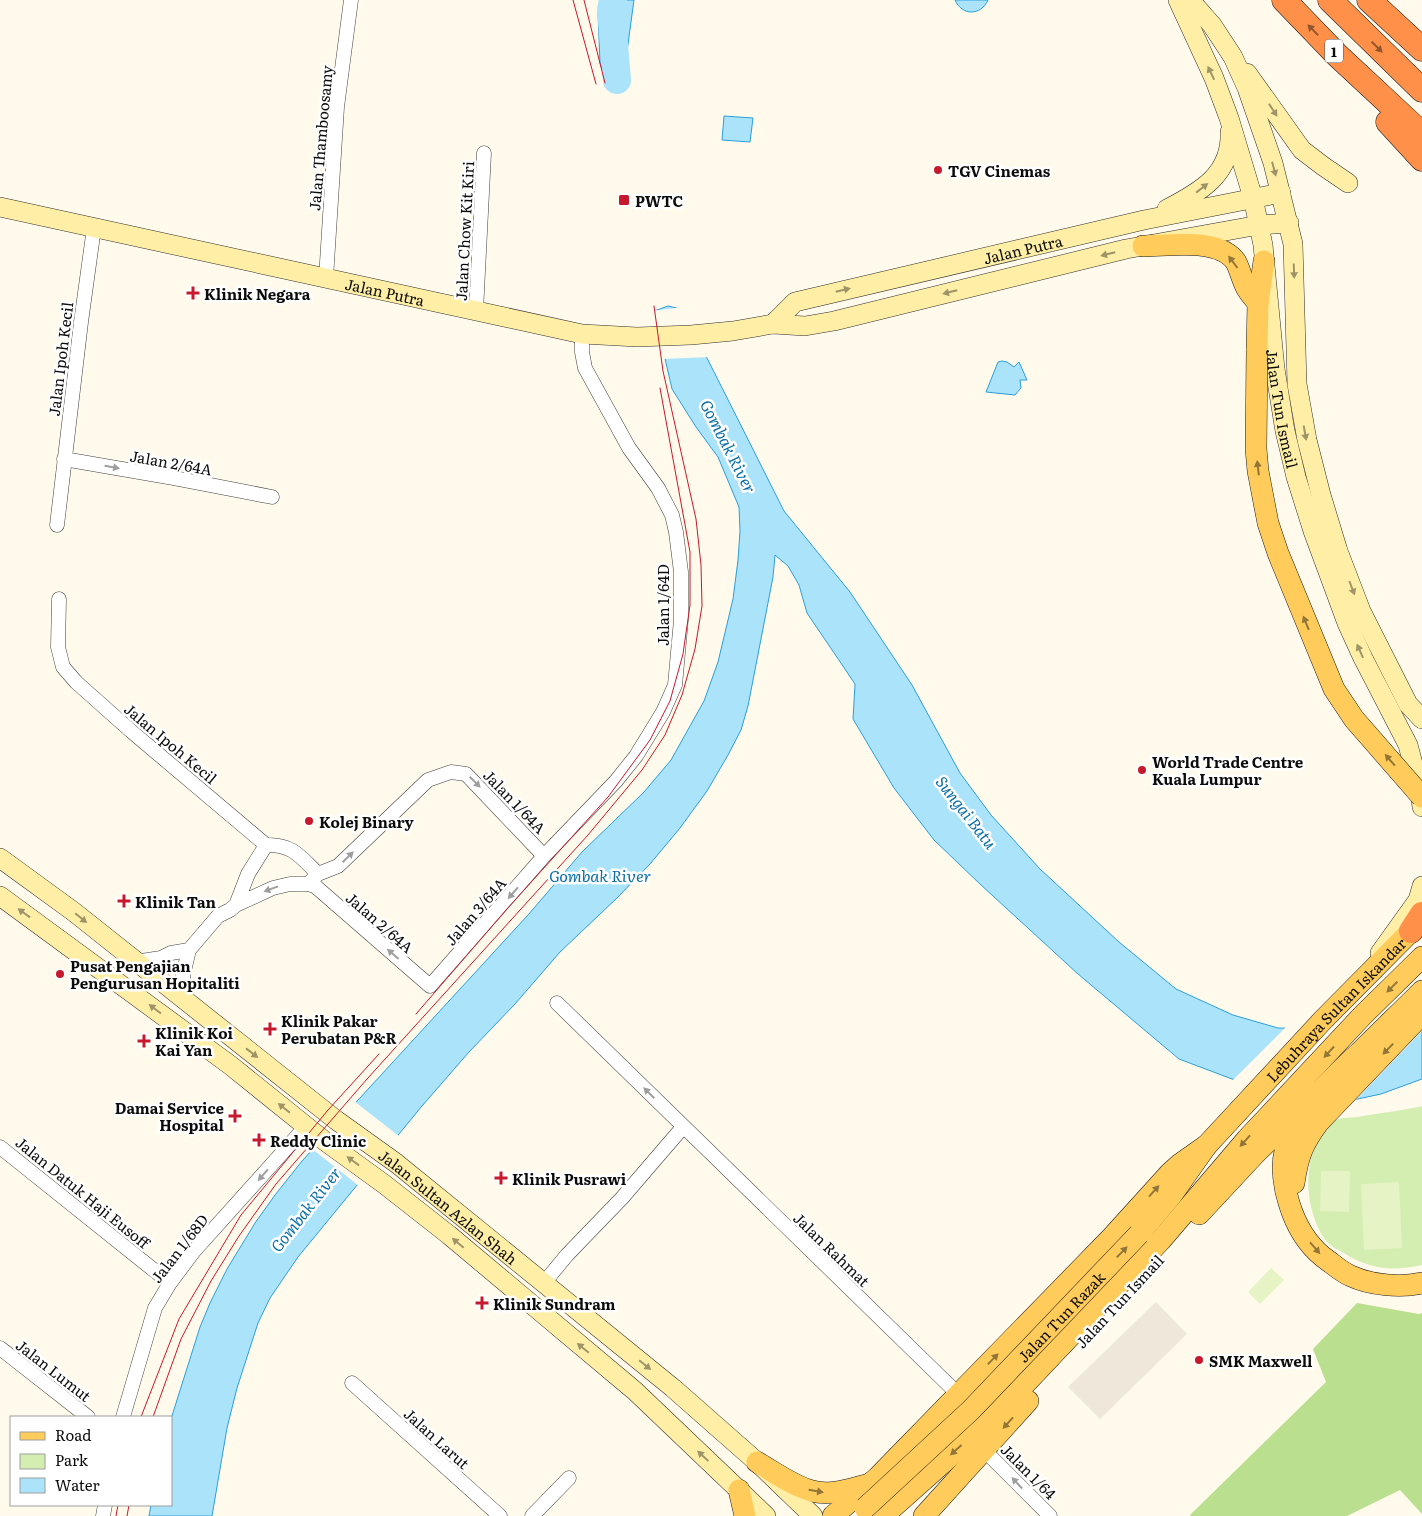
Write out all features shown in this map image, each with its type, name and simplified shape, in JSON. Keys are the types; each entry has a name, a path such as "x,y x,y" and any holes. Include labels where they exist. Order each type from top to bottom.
{"highway":[{"name":"1","path":"1284,0 1337,55 1422,134"},
{"name":"1","path":"1330,0 1422,90"},
{"path":"1369,0 1422,49"},
{"path":"1337,55 1376,109 1422,159"}],"main road":[{"path":"1143,246 1201,245 1214,247 1225,253 1235,262 1247,289 1258,303"},
{"path":"1264,261 1258,303 1256,449 1258,471 1268,523 1278,553 1334,689 1354,719 1422,797"},
{"name":"Lebuhraya Sultan Iskandar","path":"1248,1099 1419,920"},
{"name":"Lebuhraya Sultan Iskandar","path":"1278,1106 1362,1016 1422,957"},
{"path":"1422,991 1318,1092 1291,1133 1284,1152 1286,1196 1293,1218 1300,1230 1319,1253 1351,1276 1371,1282 1396,1285 1422,1284"},
{"path":"1293,1218 1293,1189 1297,1160 1306,1140 1318,1122 1422,1014"},
{"name":"Jalan Tun Ismail","path":"924,1516 1254,1154 1318,1092"},
{"name":"Jalan Tun Razak","path":"854,1516 971,1410 1140,1234 1171,1196 1207,1146 1248,1099"},
{"name":"Jalan Tun Razak","path":"883,1516 991,1420 1166,1233 1246,1139 1278,1106"},
{"path":"833,1516 873,1481 1112,1237 1170,1173 1207,1146"},
{"path":"1166,1233 1254,1154"},
{"path":"757,1462 812,1491 842,1491 873,1481"},
{"path":"873,1481 872,1502 879,1516"},
{"path":"739,1490 745,1516"}],"street":[{"name":"Jalan Thamboosamy","path":"326,278 337,107 351,0"},
{"name":"Jalan Tun Ismail","path":"1178,0 1214,78 1229,118 1253,198 1264,261 1274,369 1285,431 1296,477 1313,531 1347,623 1408,745 1420,790 1422,807"},
{"name":"Jalan Tun Ismail","path":"1190,0 1212,25 1233,57 1257,118 1289,222 1293,244 1297,384 1307,440 1338,551 1361,611 1404,698 1422,718"},
{"path":"1233,57 1252,79 1302,150 1348,183"},
{"path":"1144,220 1190,197 1216,176 1223,167 1231,142 1229,118"},
{"name":"Jalan Chow Kit Kiri","path":"476,311 484,153"},
{"name":"Jalan Putra","path":"773,324 795,302 1144,220 1281,193"},
{"name":"Jalan Putra","path":"0,207 582,334 609,336 691,335 733,331 773,324 804,326 834,321 1143,246 1259,225 1289,222"},
{"name":"Jalan Ipoh Kecil","path":"57,525 94,228"},
{"name":"Jalan 1/64D","path":"544,856 616,781 636,756 664,712 675,685 682,620 681,572 672,515 658,488 629,448 585,368 582,352 582,334"},
{"name":"Jalan 2/64A","path":"64,459 272,497"},
{"name":"Jalan Ipoh Kecil","path":"58,599 58,647 63,667 76,682 131,731 266,845"},
{"name":"Jalan 1/64A","path":"186,1001 183,975 189,950 218,916 230,910 236,904 273,888 313,879 338,866 428,780 451,772 466,774 544,856"},
{"path":"236,904 248,874 266,845 280,844 294,850 313,879"},
{"name":"Jalan 3/64A","path":"430,986 463,951 544,856"},
{"name":"Jalan Sultan Azlan Shah","path":"0,858 74,912 336,1120 396,1163 672,1388 757,1462 813,1516"},
{"name":"Jalan 2/64A","path":"313,879 315,886 430,986"},
{"path":"1350,994 1418,900 1422,886"},
{"name":"Jalan Sultan Azlan Shah","path":"0,896 223,1060 449,1235 635,1391 766,1516"},
{"path":"135,962 160,958 171,953 189,950"},
{"name":"Jalan Rahmat","path":"557,1003 958,1394"},
{"name":"Jalan 1/68D","path":"123,1416 156,1308 170,1283 194,1251 300,1133 303,1123"},
{"path":"543,1284 567,1255 622,1198 683,1127"},
{"name":"Jalan Datuk Haji Eusoff","path":"0,1147 170,1283"},
{"name":"Jalan Lumut","path":"0,1348 87,1416"},
{"name":"Jalan Larut","path":"352,1384 500,1516"},
{"name":"Jalan 1/64","path":"984,1450 1050,1516"},
{"path":"532,1516 569,1478"}],"green space":[{"path":"1422,1106 1422,1265 1380,1268 1352,1258 1329,1244 1320,1231 1310,1198 1308,1180 1310,1162 1316,1145 1324,1131 1338,1119"},
{"path":"1321,1171 1350,1171 1349,1212 1320,1211"},
{"path":"1399,1182 1402,1248 1364,1250 1361,1184"},
{"path":"1271,1268 1284,1280 1260,1304 1248,1292"},
{"path":"1357,1303 1422,1313 1422,1514 1400,1490 1347,1516 1191,1516 1326,1382 1313,1349"}],"shaded area":[{"path":"1156,1302 1187,1334 1100,1419 1068,1387"}],"water":[{"path":"600,0 634,0 625,66 616,74 602,69 600,63 598,13"},
{"path":"955,0 988,0 981,9 972,12 962,9"},
{"path":"724,116 753,118 750,142 722,140"},
{"name":"Sungai Batu","path":"668,306 689,311 705,354 784,511 850,592 912,685 960,773 991,815 1040,869 1119,942 1176,989 1233,1015 1278,1028 1422,1030 1422,1079 1381,1094 1353,1100 1232,1079 1179,1059 1078,974 934,840 894,788 853,719 855,684 807,613 799,585 788,566 775,555 773,577 748,706 741,730 707,791 650,864 560,952 422,1106 298,1257 270,1298 258,1323 237,1388 227,1428 212,1516 149,1516 151,1506 172,1506 172,1416 200,1327 210,1303 227,1269 255,1223 302,1161 528,915 582,852 644,792 671,760 704,701 718,662 733,599 740,531 739,507 718,457 672,389 654,311"},
{"path":"1002,361 1014,367 1019,362 1027,380 1020,380 1021,388 1015,395 986,392 998,362"}],"pier":[{"path":"684,307 692,310 709,357 663,359 651,311"},
{"path":"1288,1025 1422,1027 1422,1031 1353,1103 1232,1081"},
{"path":"354,1101 400,1137 359,1186 311,1148"}],"waterway":[{"name":"Gombak River","path":"613,0 611,10 617,80"}],"tram line":[{"path":"573,0 596,84"},
{"path":"584,0 605,83"},
{"path":"153,1416 181,1339 211,1281 239,1236 276,1184 367,1079 588,835 642,770 665,735 682,695 695,649 702,606 701,565 696,519 663,371 654,306"},
{"path":"416,1014 506,910 608,797 650,740 670,701 683,654 690,605 690,552 660,388"},
{"path":"141,1416 179,1319 241,1215 328,1110 379,1054"},
{"path":"116,1516 118,1506"},
{"path":"127,1516 129,1506"}],"place":[{"name":"TGV Cinemas","path":"938,170"},
{"name":"PWTC","path":"624,200"},
{"name":"Klinik Negara","path":"193,293"},
{"name":"World Trade Centre Kuala Lumpur","path":"1142,770"},
{"name":"Kolej Binary","path":"309,821"},
{"name":"Klinik Tan","path":"124,901"},
{"name":"Pusat Pengajian Pengurusan Hopitaliti","path":"60,974"},
{"name":"Klinik Pakar Perubatan P&R","path":"270,1029"},
{"name":"Klinik Koi Kai Yan","path":"144,1041"},
{"name":"Damai Service Hospital","path":"235,1116"},
{"name":"Reddy Clinic","path":"259,1140"},
{"name":"Klinik Pusrawi","path":"501,1178"},
{"name":"Klinik Sundram","path":"482,1303"},
{"name":"SMK Maxwell","path":"1199,1360"}]}
